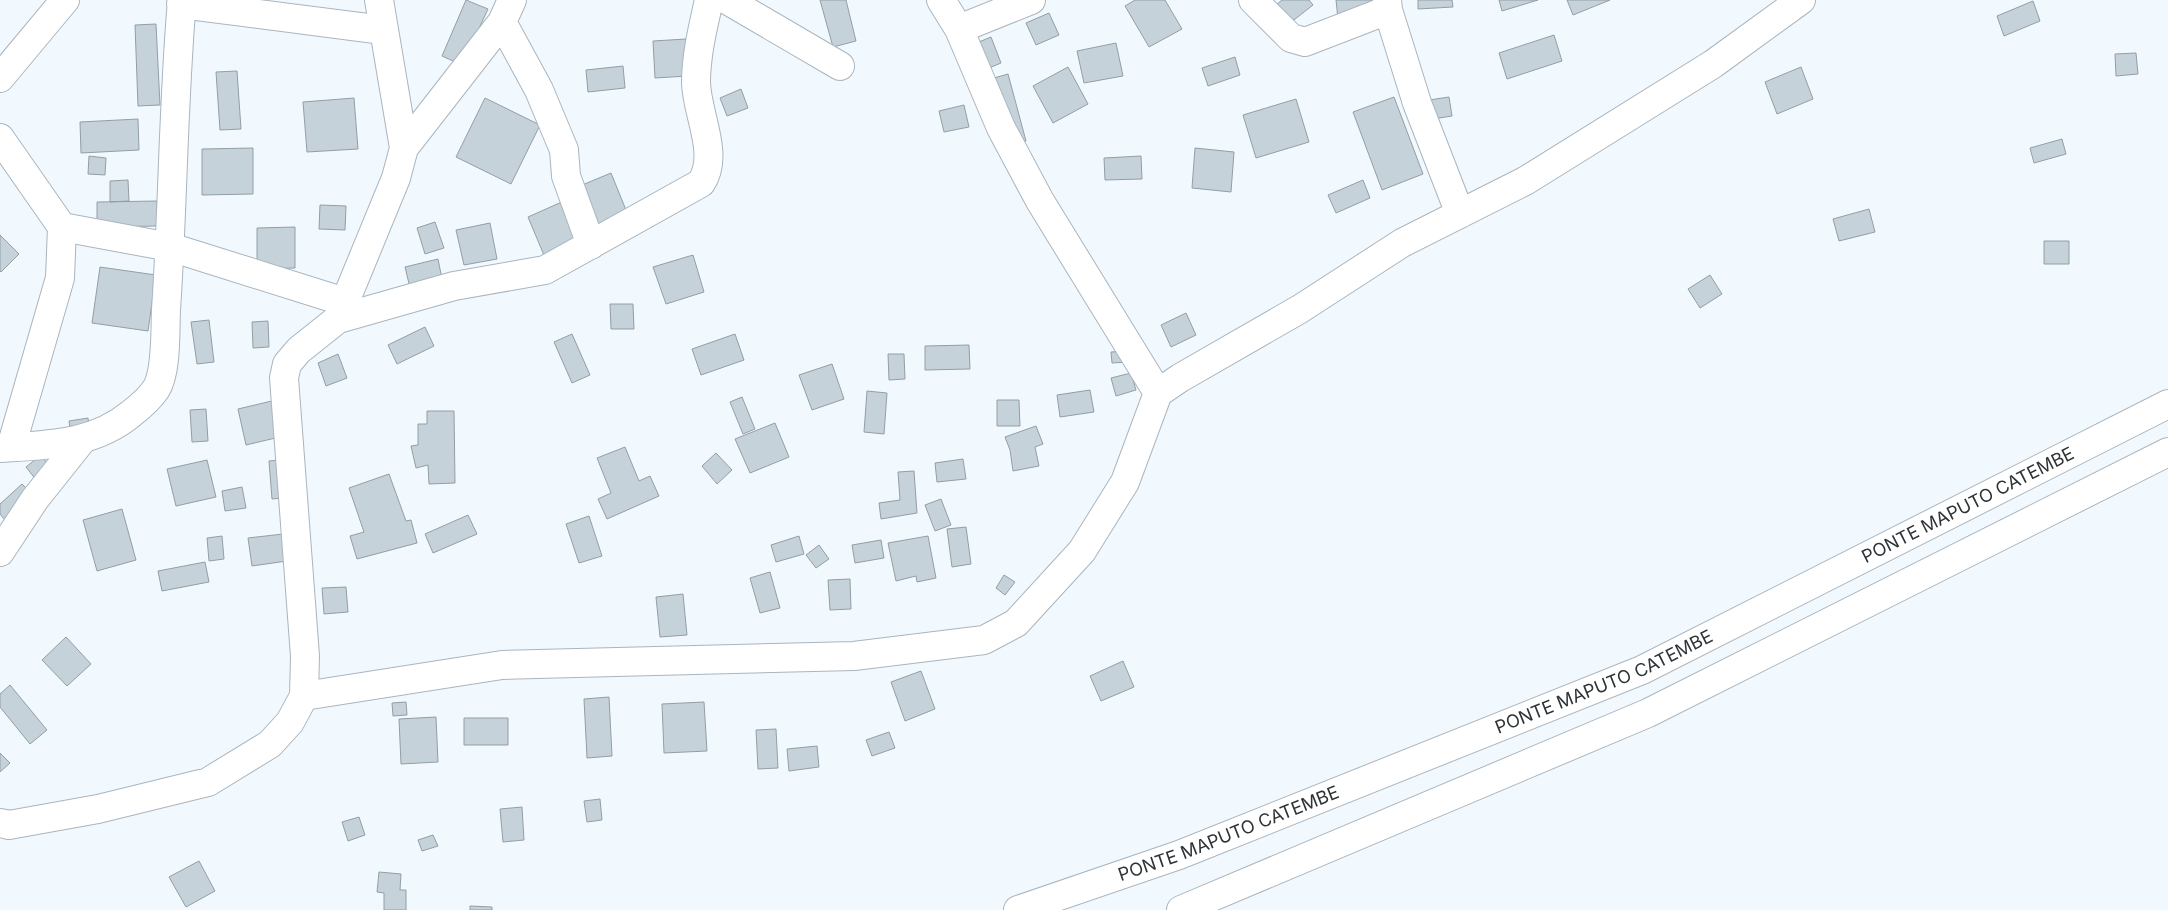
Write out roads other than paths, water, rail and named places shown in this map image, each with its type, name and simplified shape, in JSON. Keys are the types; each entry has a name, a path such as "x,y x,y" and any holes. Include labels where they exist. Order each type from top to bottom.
{"main road":[{"path":"0,78 65,0"},
{"path":"379,0 404,148"},
{"path":"62,227 170,246 341,310 454,286 545,270 701,183 708,173 708,147 696,84 699,49 709,0"},
{"path":"727,0 840,66"},
{"path":"941,0 959,29 1001,128 1040,200 1158,393"},
{"path":"959,29 1031,0"},
{"path":"1253,0 1290,38 1297,42 1305,42 1388,5 1417,103 1460,214"},
{"path":"304,696 502,665 854,656 984,640 1016,623 1082,550 1125,482 1158,393 1180,378 1300,309 1402,242 1525,181 1705,69 1801,0"},
{"path":"0,138 62,227 60,278 5,447 53,446 82,440 119,424 143,404 158,388 163,364 170,246 176,72 181,2 383,30"},
{"path":"507,11 564,150 566,176 591,245"},
{"path":"0,823 8,825 98,809 208,782 270,744 290,722 304,696 305,656 284,378 287,364 341,310 396,178 404,148 507,11"},
{"name":"PONTE MAPUTO CATEMBE","path":"1018,910 1179,855 1642,670 2168,404"},
{"path":"0,552 35,499 82,440"},
{"path":"1181,910 1648,714 2168,452"}]}
